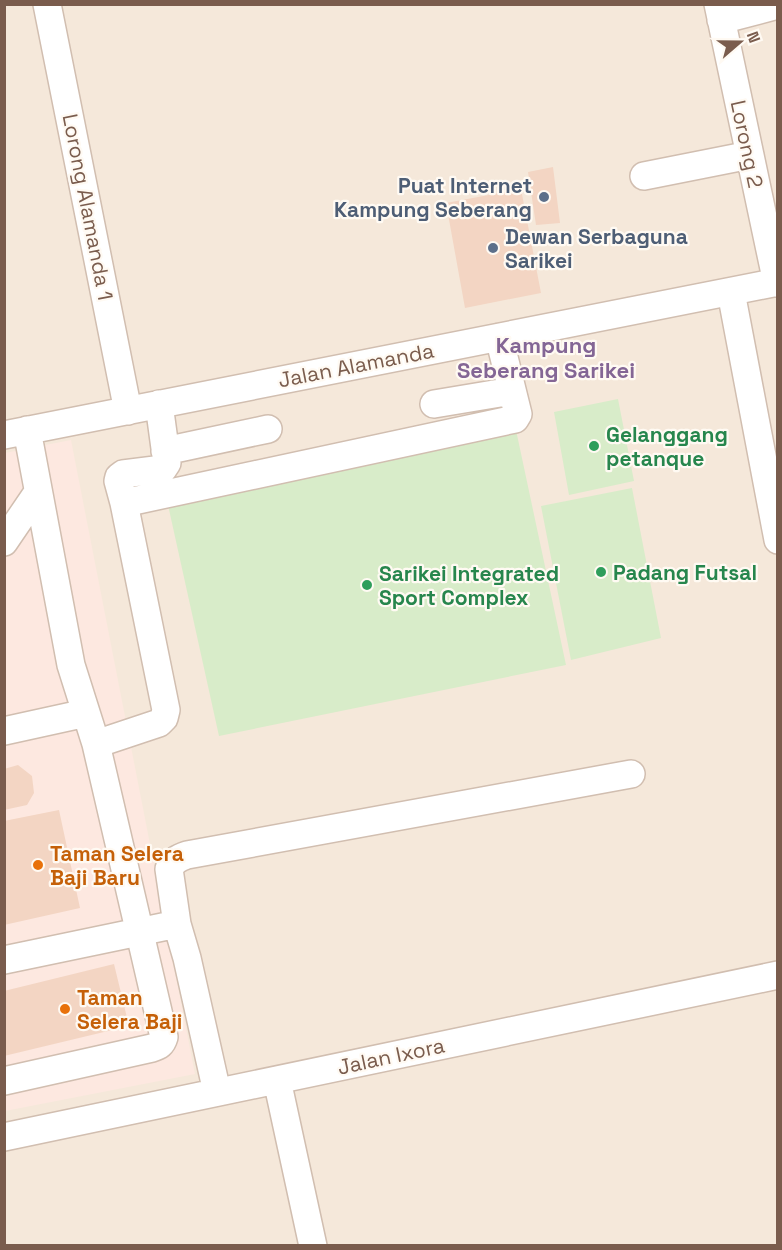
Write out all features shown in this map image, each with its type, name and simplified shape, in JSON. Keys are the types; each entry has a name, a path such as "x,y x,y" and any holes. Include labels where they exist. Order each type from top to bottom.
{"street":[{"name":"Lorong Alamanda 1","path":"47,4 128,411"},
{"path":"720,12 777,5"},
{"name":"Lorong 2","path":"720,12 777,283"},
{"path":"644,176 750,155"},
{"name":"Jalan Alamanda","path":"16,433 777,283"},
{"path":"731,292 777,540"},
{"path":"124,503 515,419 518,414 499,337"},
{"path":"434,404 512,391"},
{"path":"96,744 159,723 164,718 166,710 118,481 118,477 123,474 163,469 166,463 159,404"},
{"path":"165,451 268,429"},
{"path":"4,1081 152,1048 162,1042 164,1036 96,744 71,665 38,492 16,433"},
{"path":"4,542 38,492"},
{"path":"4,731 86,713"},
{"path":"217,1092 187,958 177,924 169,870 177,859 187,855 631,774"},
{"path":"4,960 177,924"},
{"name":"Jalan Ixora","path":"4,1137 777,975"},
{"path":"276,1080 313,1245"}],"shaded area":[{"path":"5,5 777,5 777,1245 5,1245"},
{"path":"71,440 195,1074 5,1111 5,453"}],"green space":[{"name":"Gelanggang petanque","path":"618,399 634,481 569,495 554,412"},
{"name":"Sarikei Integrated Sport Complex","path":"516,430 566,665 219,736 168,505"},
{"name":"Padang Futsal","path":"632,488 661,638 571,660 541,506"}],"building":[{"name":"Puat Internet Kampung Seberang","path":"553,167 560,223 536,225 528,172"},
{"name":"Dewan Serbaguna Sarikei","path":"521,189 541,293 465,308 446,203"},
{"path":"18,765 32,776 34,793 27,805 4,810 4,769"},
{"name":"Taman Selera Baji Baru","path":"59,810 80,908 4,925 4,821"},
{"name":"Taman Selera Baji","path":"114,964 129,1026 4,1056 4,991"}],"place":[{"name":"Puat Internet Kampung Seberang","path":"544,197"},
{"name":"Dewan Serbaguna Sarikei","path":"493,248"},
{"name":"Gelanggang petanque","path":"594,446"},
{"name":"Padang Futsal","path":"601,572"},
{"name":"Sarikei Integrated Sport Complex","path":"367,585"},
{"name":"Taman Selera Baji Baru","path":"38,865"},
{"name":"Taman Selera Baji","path":"65,1009"}],"district":[{"name":"Kampung Seberang Sarikei","path":"546,358"}]}
